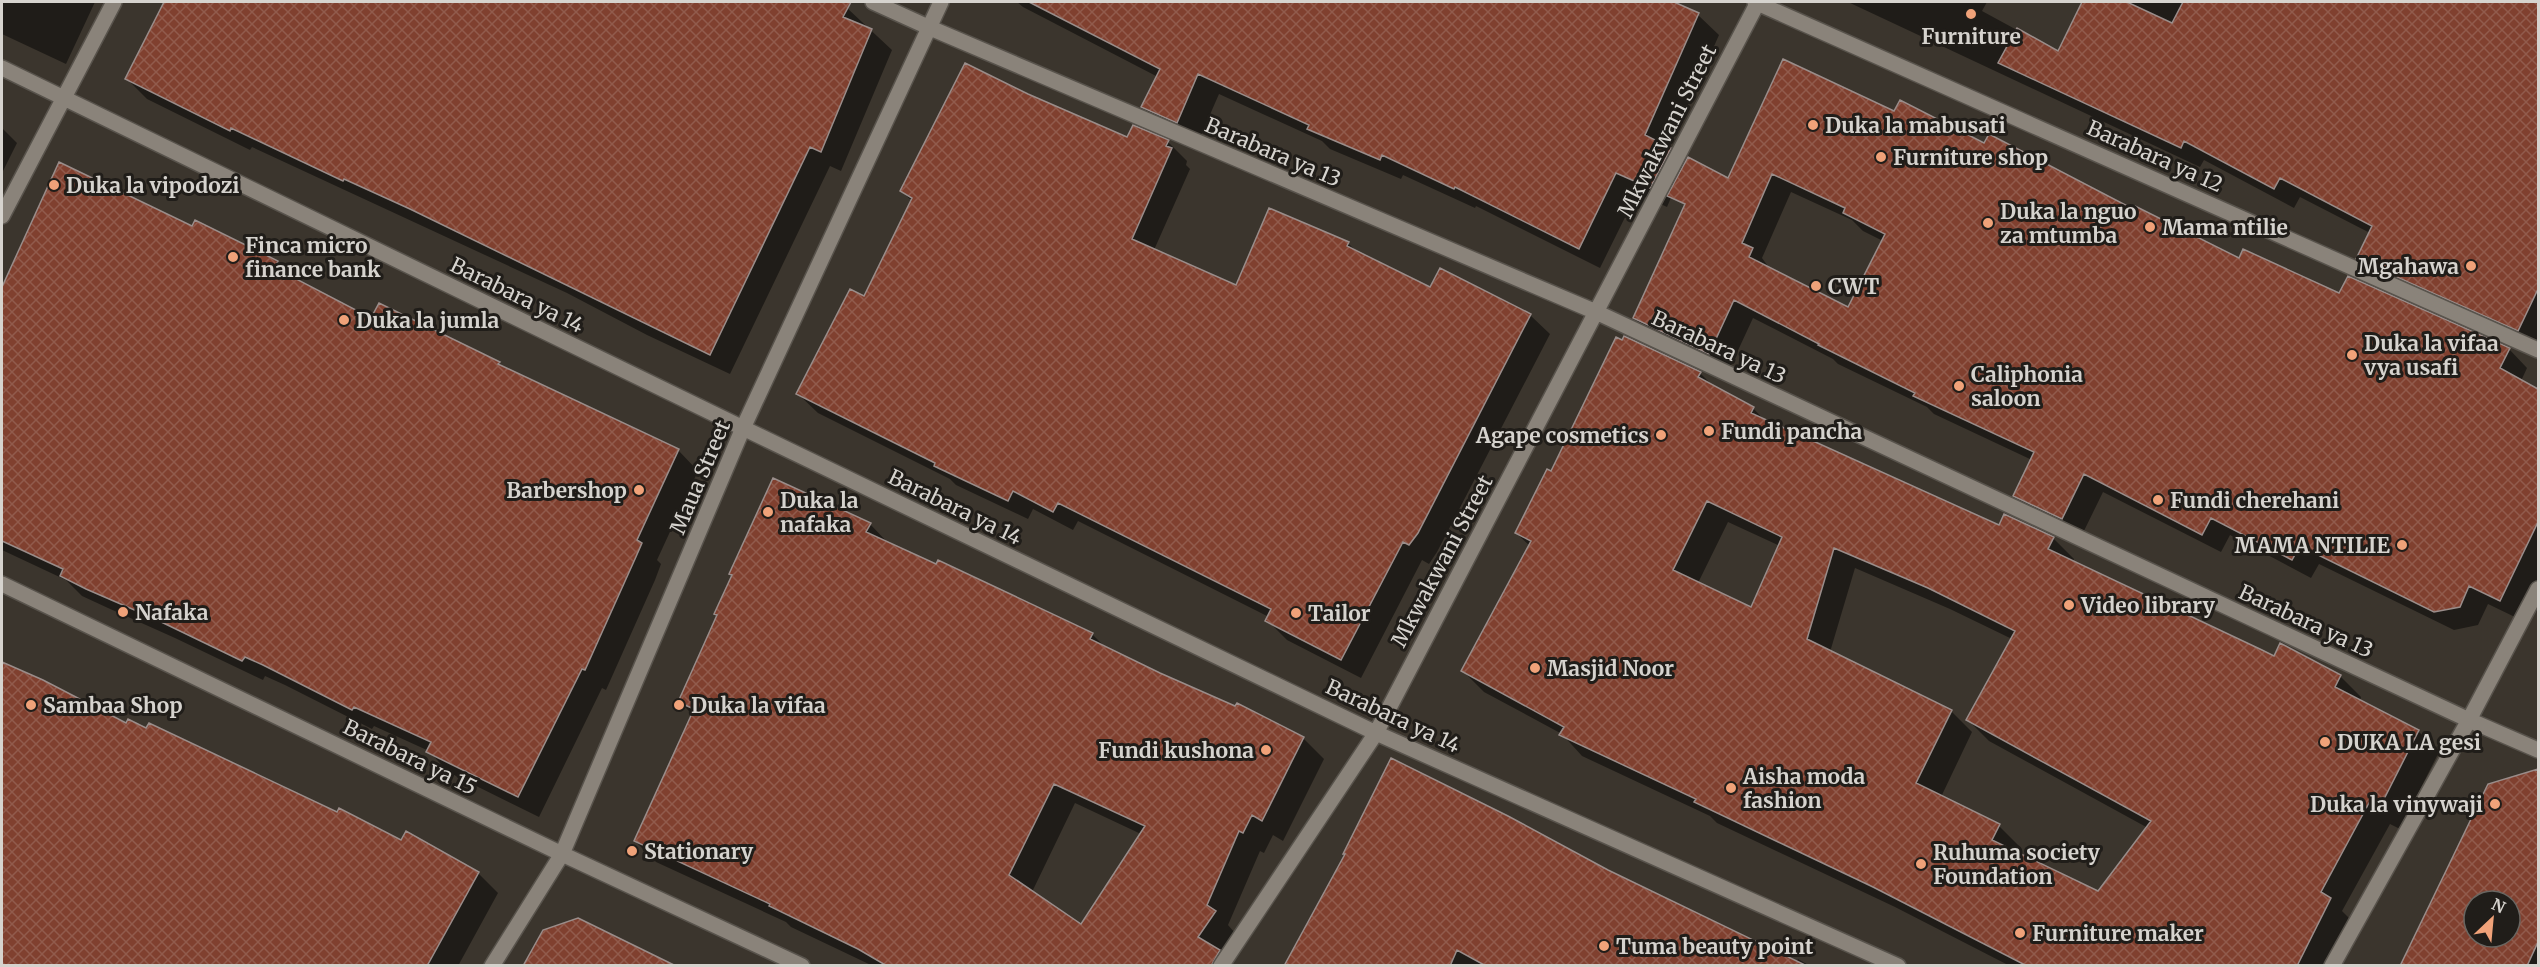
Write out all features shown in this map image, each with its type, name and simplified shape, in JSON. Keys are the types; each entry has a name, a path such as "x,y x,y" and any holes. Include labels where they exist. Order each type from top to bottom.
{"street":[{"path":"2,216 114,2"},
{"name":"Barabara ya 13","path":"873,2 1596,312 2469,720 2538,750"},
{"name":"Maua Street","path":"492,966 562,854 743,428 941,2"},
{"name":"Mkwakwani Street","path":"1221,966 1376,733 1757,2"},
{"name":"Barabara ya 12","path":"1757,2 2538,350"},
{"name":"Barabara ya 14","path":"2,68 1376,733 1898,966"},
{"name":"Barabara ya 15","path":"2,584 562,854 802,966"},
{"path":"2332,966 2469,720 2538,589"}],"building":[{"path":"164,2 851,2 843,17 872,29 821,152 810,147 710,355 410,209 344,179 343,181 231,128 230,131 125,79"},
{"path":"1029,2 1674,2 1699,13 1645,135 1671,148 1650,188 1616,173 1579,249 1455,187 1454,189 1382,155 1380,160 1307,129 1309,125 1198,74 1177,123 1141,107 1160,69"},
{"path":"2082,2 2127,2 2172,23 2183,2 2538,2 2538,289 2518,331 2356,259 2372,226 2280,178 2274,189 2184,141 2181,148 1998,63 2017,28 2058,51"},
{"path":"1783,59 1894,111 1900,100 1984,143 1989,134 2133,209 2135,206 2239,258 2243,249 2339,293 2348,276 2510,348 2500,368 2538,389 2538,522 2500,601 2469,586 2460,607 2434,612 2300,546 2292,560 2211,518 2202,535 2084,474 2062,519 2013,496 2034,452 1913,396 1915,393 1734,300 1709,354 1633,318 1685,204 1667,196 1688,157 1728,178","holes":["1772,174 1845,208 1843,213 1885,234 1848,307 1749,257 1753,248 1742,243"]},
{"path":"965,63 1028,94 1127,137 1133,125 1169,140 1166,146 1172,148 1132,239 1236,285 1269,208 1349,242 1347,246 1430,287 1440,268 1531,314 1418,533 1409,545 1403,542 1341,660 1265,621 1271,609 1058,503 1053,512 1013,491 1008,501 934,466 935,463 796,394 850,289 864,296 912,198 900,191"},
{"path":"59,162 192,226 195,220 278,261 275,268 371,318 379,303 500,362 498,364 679,449 637,540 642,543 585,670 582,669 518,797 426,752 431,742 354,707 352,710 263,665 245,657 242,661 86,589 60,576 63,569 2,541 2,287"},
{"path":"1624,336 1701,372 1698,377 1754,407 1751,413 1999,525 2004,514 2054,537 2048,549 2274,656 2280,643 2341,675 2335,687 2419,730 2379,809 2369,803 2321,892 2331,898 2297,966 2027,966 1873,887 1694,802 1696,799 1559,735 1564,727 1461,671 1531,541 1515,533 1547,469 1551,471 1616,337 1622,340","holes":["1707,501 1782,537 1751,607 1673,570","1834,548 1928,588 2015,631 1966,720 2151,821 2098,891 1992,840 2000,824 1916,783 1952,710 1807,639"]},
{"path":"773,478 871,523 866,532 936,564 938,560 1093,633 1090,639 1160,673 1235,706 1237,703 1304,737 1262,821 1252,815 1243,833 1239,831 1207,905 1216,911 1198,937 1220,950 1211,966 887,966 858,949 769,906 770,904 634,841 694,709 678,702 717,615 714,614 732,575 729,574","holes":["1054,784 1145,826 1081,924 1009,875"]},
{"path":"2,662 43,680 126,723 128,719 146,728 149,723 337,812 339,808 401,840 406,831 479,872 427,966 2,966"},
{"path":"1391,758 1508,816 1608,870 1807,966 1486,966 1457,950 1450,966 1284,966 1345,854 1343,854"},
{"path":"2538,769 2538,942 2527,966 2400,966 2488,784"},
{"path":"578,918 676,966 523,966 543,930"}],"place":[{"name":"Furniture","path":"1971,14"},
{"name":"Duka la mabusati","path":"1813,125"},
{"name":"Furniture shop","path":"1881,157"},
{"name":"Duka la vipodozi","path":"54,185"},
{"name":"Duka la nguo za mtumba","path":"1988,223"},
{"name":"Mama ntilie","path":"2150,227"},
{"name":"Finca micro finance bank","path":"233,257"},
{"name":"Mgahawa","path":"2471,266"},
{"name":"CWT","path":"1816,286"},
{"name":"Duka la jumla","path":"344,320"},
{"name":"Duka la vifaa vya usafi","path":"2352,355"},
{"name":"Caliphonia saloon","path":"1959,386"},
{"name":"Fundi pancha","path":"1709,431"},
{"name":"Agape cosmetics","path":"1661,435"},
{"name":"Barbershop","path":"639,490"},
{"name":"Fundi cherehani","path":"2158,500"},
{"name":"Duka la nafaka","path":"768,512"},
{"name":"MAMA NTILIE","path":"2402,545"},
{"name":"Video library","path":"2069,605"},
{"name":"Nafaka","path":"123,612"},
{"name":"Tailor","path":"1296,613"},
{"name":"Masjid Noor","path":"1535,668"},
{"name":"Sambaa Shop","path":"31,705"},
{"name":"Duka la vifaa","path":"679,705"},
{"name":"DUKA LA gesi","path":"2325,742"},
{"name":"Fundi kushona","path":"1266,750"},
{"name":"Aisha moda fashion","path":"1731,788"},
{"name":"Duka la vinywaji","path":"2495,804"},
{"name":"Stationary","path":"632,851"},
{"name":"Ruhuma society Foundation","path":"1921,864"},
{"name":"Furniture maker","path":"2020,933"},
{"name":"Tuma beauty point","path":"1604,946"}]}
